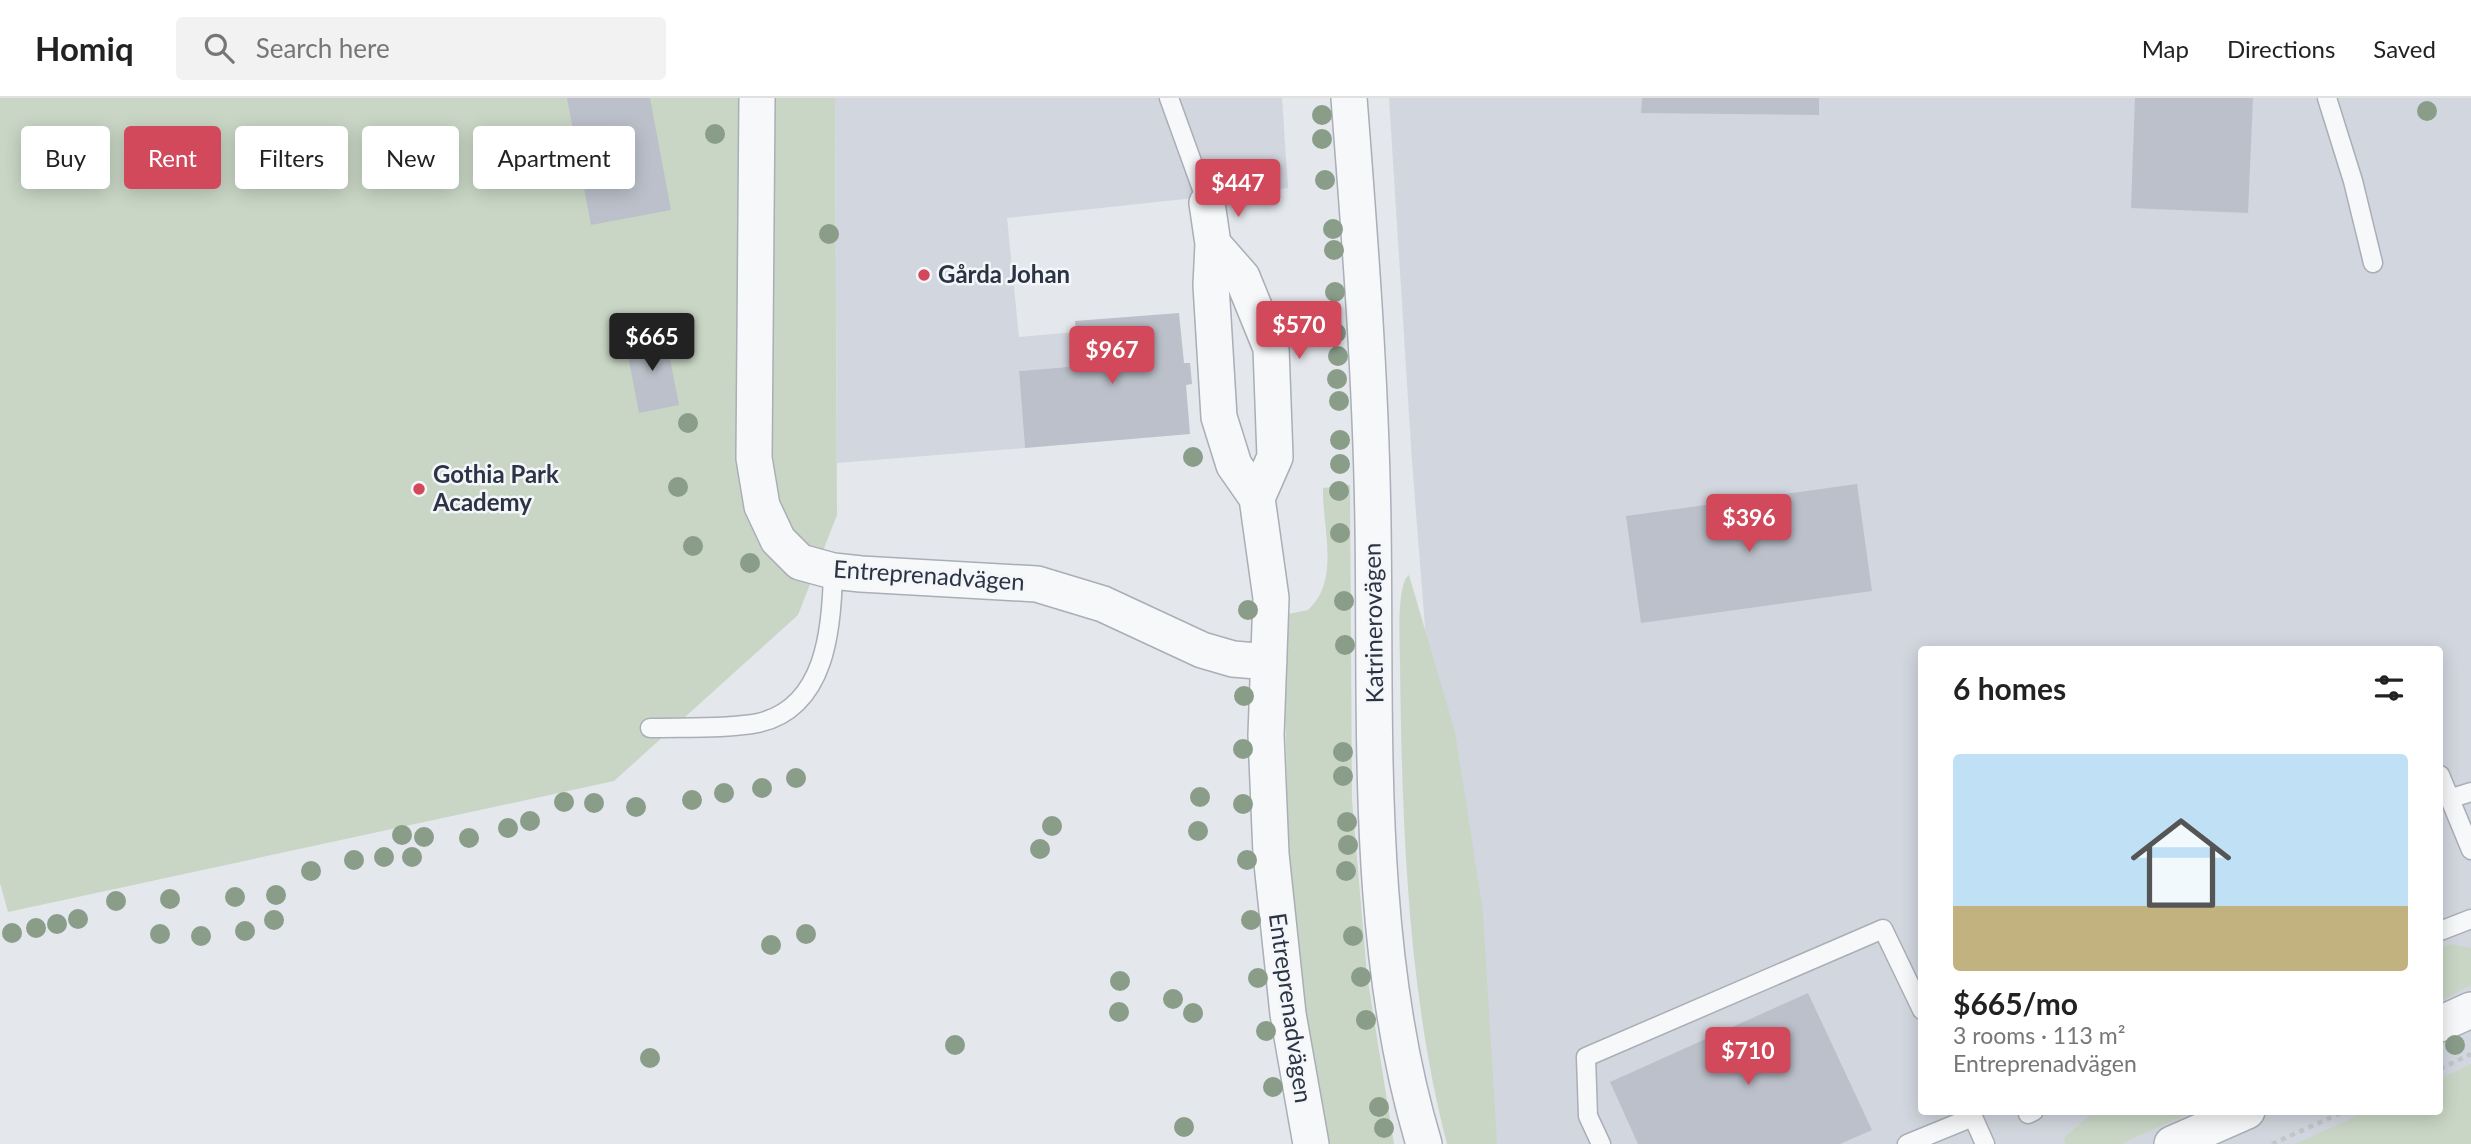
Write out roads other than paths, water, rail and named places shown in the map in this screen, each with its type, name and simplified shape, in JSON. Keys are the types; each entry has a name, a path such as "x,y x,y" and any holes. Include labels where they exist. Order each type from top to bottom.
{"street":[{"name":"Entreprenadvägen","path":"757,98 756,470 762,506 778,540 800,562 833,571 1037,584 1103,604 1202,650 1233,659 1269,662"},
{"name":"Katrinerovägen","path":"1349,98 1366,305 1381,872 1389,970 1416,1117 1424,1144"},
{"name":"Entreprenadvägen","path":"1207,203 1213,244 1211,285 1219,417 1234,465 1257,498 1271,598 1266,735 1278,944 1311,1144"},
{"path":"1213,244 1242,278 1270,348 1275,457 1257,498"},
{"path":"2443,1023 2471,1010"},
{"path":"2172,1144 2241,1124"}],"lane":[{"path":"1169,98 1207,203"},
{"path":"2327,98 2353,181 2373,263"},
{"path":"650,728 759,723 796,703 816,676 827,644 833,571"},
{"path":"2443,781 2471,850"},
{"path":"2452,798 2471,792"},
{"path":"2443,931 2471,919"},
{"path":"1601,1144 1588,1116 1586,1057 1883,929 1918,1002"},
{"path":"1907,1144 1969,1115"},
{"path":"1971,1115 1985,1144"}],"place":[{"name":"Gårda Johan","path":"924,275"},
{"name":"Gothia Park Academy","path":"419,489"}]}
